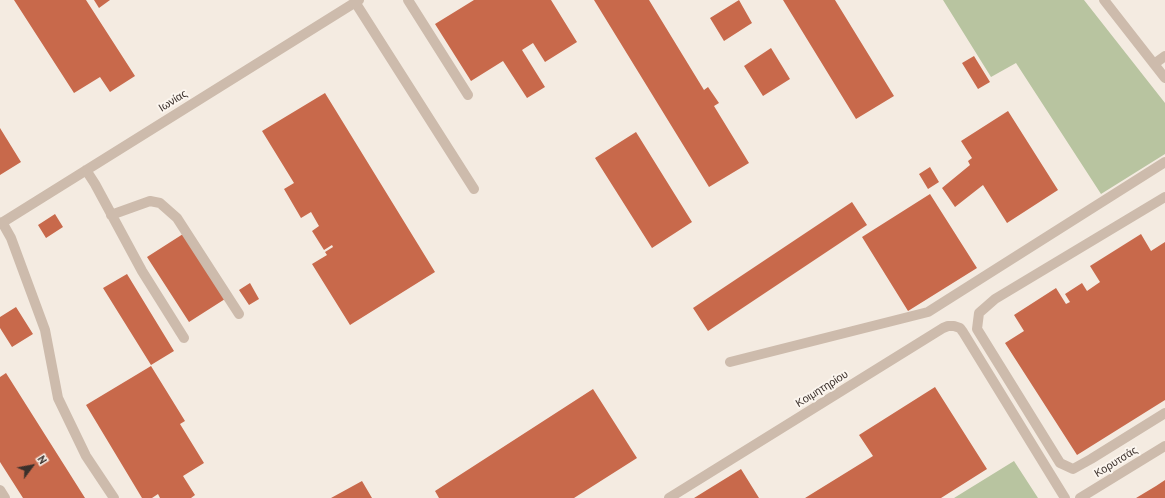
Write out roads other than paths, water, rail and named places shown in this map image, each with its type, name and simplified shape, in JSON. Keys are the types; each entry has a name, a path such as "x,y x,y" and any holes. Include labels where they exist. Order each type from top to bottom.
{"street":[{"path":"408,0 468,95"},
{"path":"1104,0 1165,78"},
{"path":"357,1 474,189"},
{"name":"Ιωνίας","path":"1,223 357,1"},
{"path":"1154,64 1165,56"},
{"path":"730,362 928,312 1165,162"},
{"path":"86,170 142,271 184,338"},
{"path":"1165,197 995,299 979,313 977,329 1060,463 1073,469 1165,413"},
{"path":"111,215 150,201 160,203 177,218 239,314"},
{"path":"1,223 11,238 46,330 58,398 86,456 114,498"},
{"name":"Κοιμητηρίου","path":"669,498 948,326 960,328 1065,498"},
{"name":"Κορυτσάς","path":"1080,498 1165,446"},
{"path":"0,490 5,498"}]}
